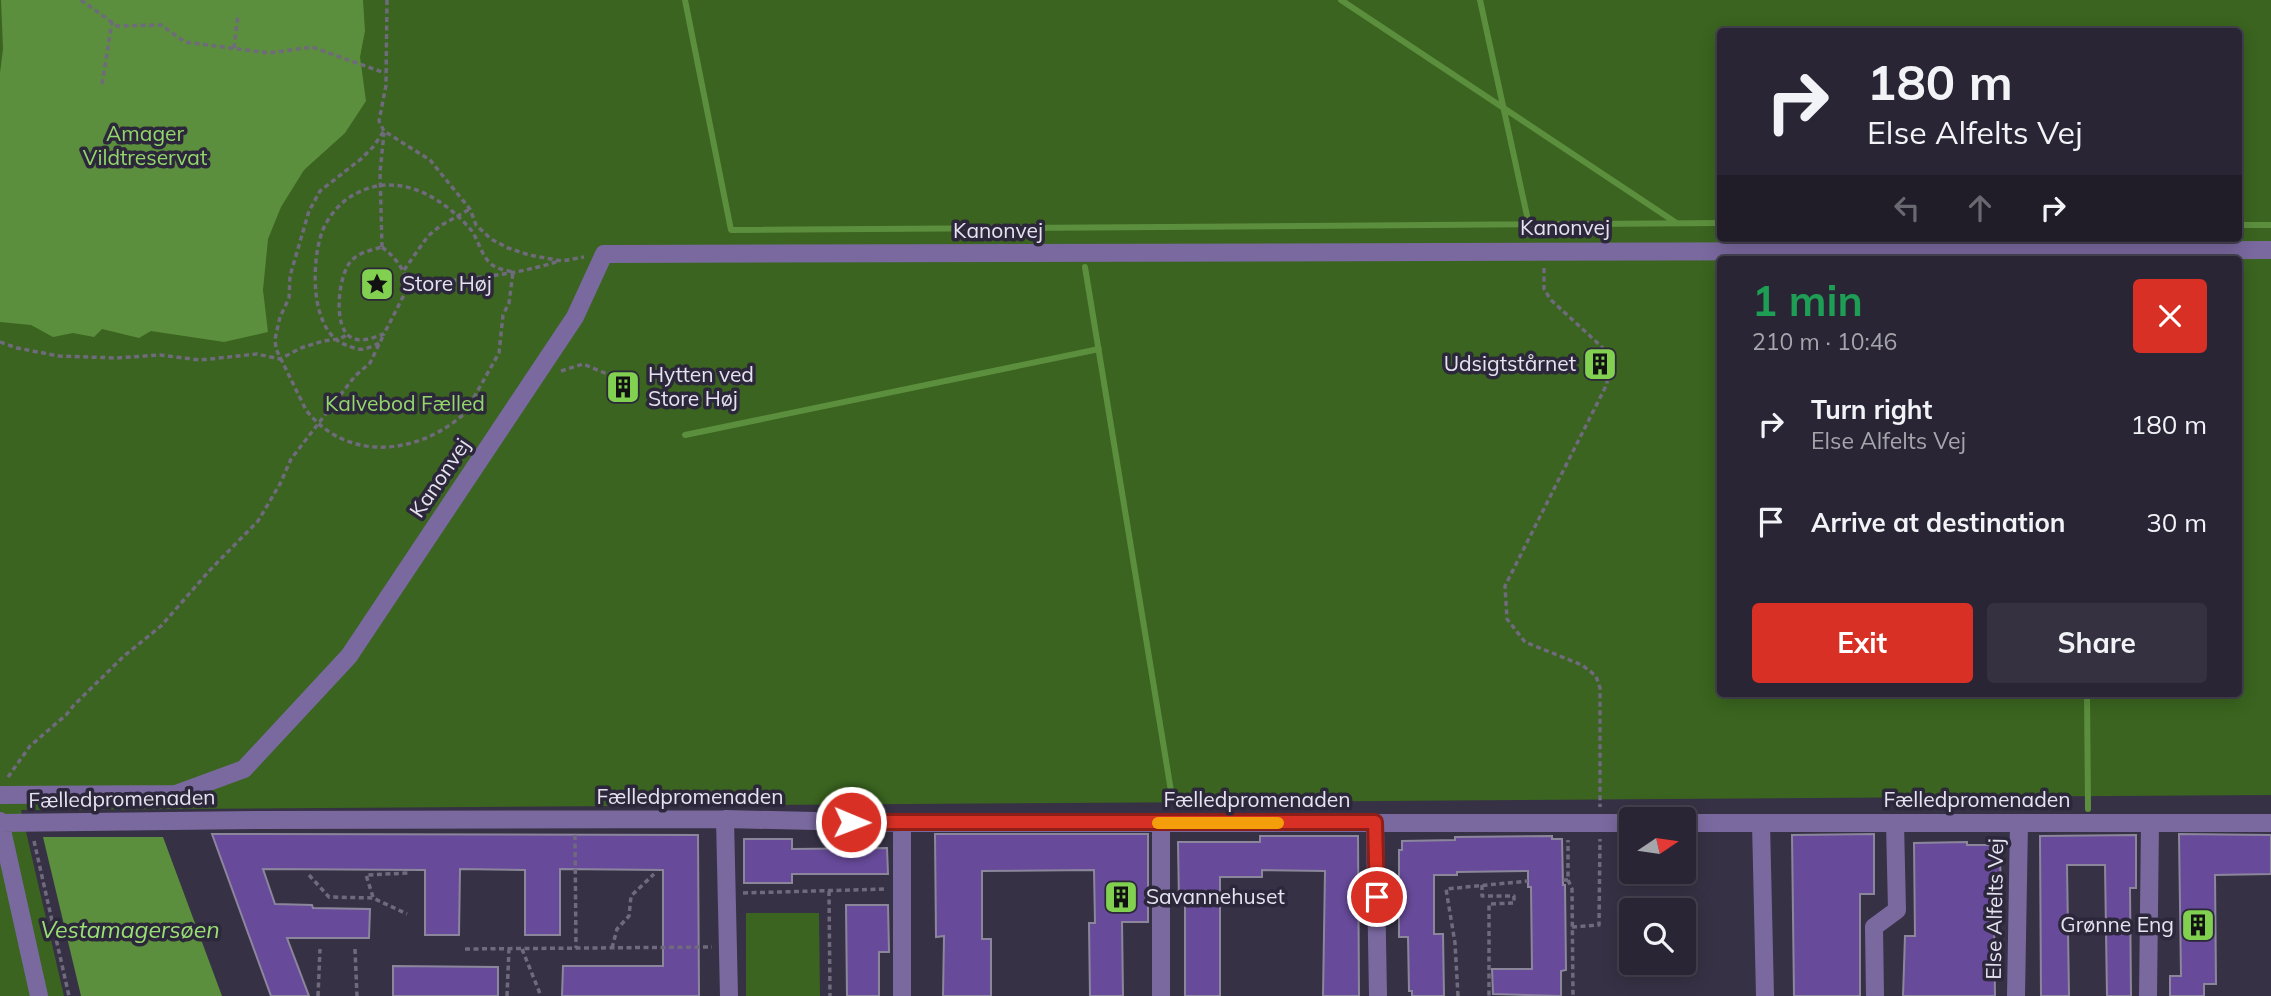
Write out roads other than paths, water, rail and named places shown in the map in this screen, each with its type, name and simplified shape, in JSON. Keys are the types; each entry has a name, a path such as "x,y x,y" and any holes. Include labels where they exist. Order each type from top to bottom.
{"street":[{"name":"Kanonvej","path":"0,795 176,794 244,769 349,656 575,317 604,254 2271,250"},
{"name":"Fælledpromenaden","path":"0,822 725,819 902,823 1619,823"},
{"path":"725,819 729,996"},
{"path":"0,822 39,996"},
{"path":"1375,822 1378,996"},
{"path":"902,823 902,996"},
{"path":"1161,823 1161,996"},
{"name":"Fælledpromenaden","path":"1696,823 2271,823"},
{"path":"1761,823 1765,996"},
{"path":"1875,996 1874,928 1897,909 1895,823"},
{"name":"Else Alfelts Vej","path":"2017,996 2019,823"},
{"path":"2148,996 2150,824"}],"water":[{"path":"1,0 363,0 365,31 360,57 366,101 345,133 304,170 281,207 268,239 263,290 268,332 224,342 151,331 139,338 102,329 94,337 73,333 53,337 31,325 0,322 0,73 3,49"},
{"name":"Vestamagersøen","path":"43,837 163,837 222,996 81,996"}],"waterway":[{"path":"685,0 731,230 1717,223"},
{"path":"1341,0 1675,222"},
{"path":"1480,0 1529,225"},
{"path":"2242,225 2271,225"},
{"path":"1085,267 1171,791"},
{"path":"685,435 1099,349"},
{"path":"2087,697 2088,809"}],"place":[{"name":"Store Høj","path":"377,284"},
{"name":"Udsigtstårnet","path":"1600,364"},
{"name":"Hytten ved Store Høj","path":"623,387"},
{"name":"Savannehuset","path":"1121,897"},
{"name":"Grønne Eng","path":"2198,925"}],"park label":[{"name":"Amager Vildtreservat","path":"145,146"},
{"name":"Kalvebod Fælled","path":"405,404"}]}
